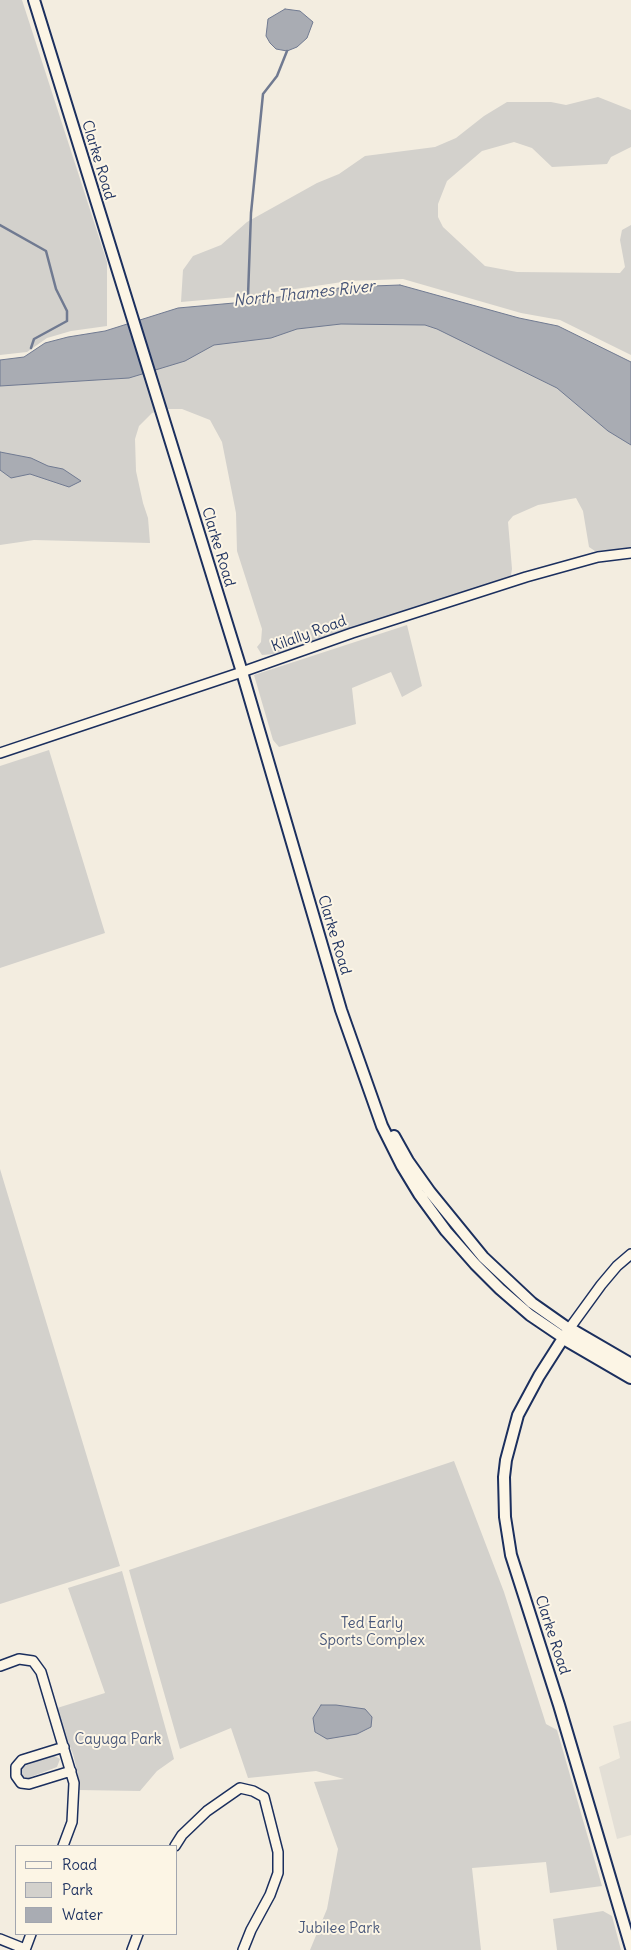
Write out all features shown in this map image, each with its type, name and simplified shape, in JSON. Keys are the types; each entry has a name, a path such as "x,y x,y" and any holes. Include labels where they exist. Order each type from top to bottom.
{"highway":[{"path":"566,1333 631,1365"},
{"path":"566,1333 631,1377"}],"main road":[{"name":"Clarke Road","path":"34,0 242,672 341,1010 362,1072 375,1102 408,1161 456,1225 508,1281 566,1333 518,1414 506,1460 504,1477 505,1517 511,1555 559,1705 631,1948"}],"street":[{"name":"Kilally Road","path":"0,753 352,633 526,577 598,557 631,553"},
{"path":"566,1333 601,1285 617,1266 631,1254"},
{"path":"0,1666 19,1659 33,1661 41,1672 74,1783 72,1822 64,1845"},
{"path":"64,1747 22,1760 16,1767 16,1776 21,1783 30,1784 71,1771"},
{"path":"176,1845 182,1835 207,1811 240,1788 253,1791 264,1797 278,1852 278,1874 270,1895 251,1930 243,1950"},
{"path":"0,1939 25,1950 31,1935"},
{"path":"132,1950 138,1935"}],"shaded area":[{"path":"631,1721 631,1835 617,1839 599,1767 620,1758 613,1726"}],"green space":[{"path":"0,0 22,0 107,262 107,326 71,331 47,338 27,352 0,355"},
{"path":"598,97 631,110 631,147 611,157 607,164 552,167 532,148 514,142 482,151 447,181 438,204 438,217 443,227 485,266 517,272 620,273 625,267 620,240 622,230 631,225 631,355 560,320 521,313 403,279 349,281 248,296 181,302 183,270 193,256 221,245 247,222 317,183 339,174 365,156 435,147 456,138 484,116 507,102 551,102 566,105"},
{"path":"344,320 427,322 559,385 631,440 631,549 595,551 589,547 583,511 576,498 538,505 513,516 508,522 512,569 510,581 417,606 405,614 274,654 262,655 257,647 261,642 262,629 237,551 236,513 222,442 210,420 182,409 165,409 152,413 139,426 135,439 136,471 148,518 150,543 34,540 0,545 0,383 300,326"},
{"path":"407,625 422,686 402,697 391,672 352,688 356,724 279,747 273,740 254,675"},
{"path":"49,750 105,933 0,968 0,766"},
{"path":"0,1169 120,1566 0,1604"},
{"name":"Ted Early Sports Complex","path":"454,1461 504,1592 546,1724 557,1730 602,1886 550,1893 546,1862 472,1868 481,1950 310,1950 327,1909 338,1849 314,1782 344,1779 316,1771 248,1778 231,1728 180,1749 129,1570"},
{"name":"Cayuga Park","path":"122,1571 174,1759 157,1771 140,1791 79,1790 73,1754 54,1709 105,1693 68,1588"},
{"path":"53,1755 60,1759 57,1767 28,1778 22,1777 20,1772 22,1767"},
{"path":"603,1911 612,1916 621,1950 557,1950 553,1919"}],"water":[{"path":"285,9 300,11 313,22 307,38 297,47 287,51 276,49 266,36 268,19"},
{"name":"North Thames River","path":"400,285 519,318 558,326 631,362 631,445 608,431 557,388 437,329 425,325 341,324 297,329 271,338 214,345 185,361 129,378 0,386 0,360 24,357 45,343 105,331 178,308 245,302 346,287"},
{"path":"0,452 31,458 48,466 63,469 81,481 69,487 30,474 11,478 0,470"},
{"path":"321,1705 365,1709 372,1717 371,1727 357,1734 327,1739 315,1732 313,1718"}],"waterway":[{"path":"248,296 251,213 263,94 277,76 287,51"},
{"path":"0,225 46,251 56,289 67,311 67,321 34,339 31,348"}],"park label":[{"name":"Jubilee Park","path":"339,1929"}]}
